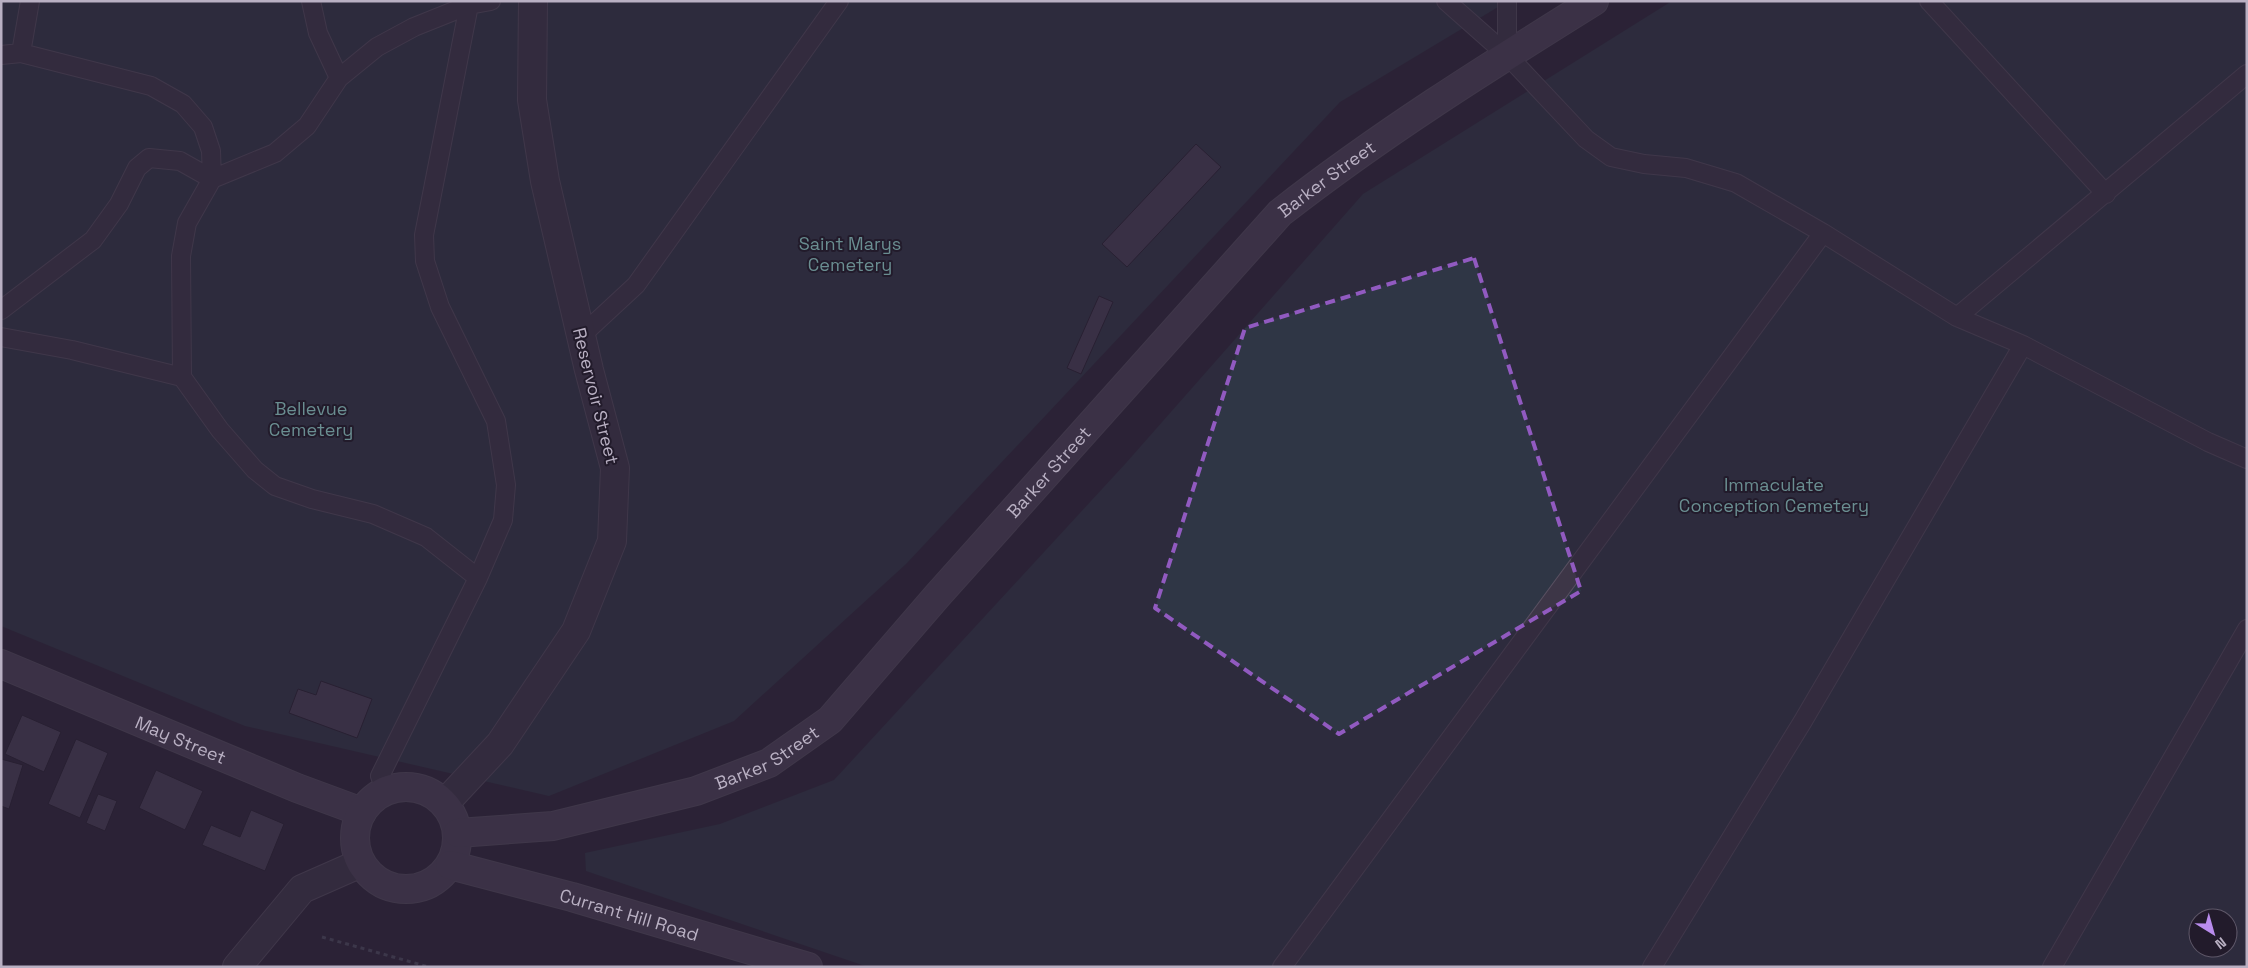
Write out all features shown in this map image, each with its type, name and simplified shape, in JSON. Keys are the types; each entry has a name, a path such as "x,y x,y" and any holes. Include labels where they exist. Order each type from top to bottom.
{"main road":[{"name":"Barker Street","path":"458,833 553,826 696,791 769,763 830,720 945,588 1280,213 1346,162 1459,85 1594,1"},
{"name":"May Street","path":"1,664 297,788 362,812"},
{"path":"401,786 418,787 433,793 445,804 454,818 458,833 456,850 450,865 438,878 422,886 405,889 388,886 372,876 361,863 355,846 355,829 362,812 372,800 385,790 401,786"},
{"name":"Currant Hill Road","path":"450,865 572,897 808,967"}],"street":[{"name":"Reservoir Street","path":"445,804 500,744 576,631 612,540 615,468 581,336 545,181 532,100 533,1"},
{"path":"237,967 302,889 361,863"}],"lane":[{"path":"21,53 30,1"},
{"path":"311,1 318,33 339,78"},
{"path":"1,310 93,240 119,204 137,168 148,158 180,162 212,179 275,154 307,126 339,78 377,47 414,27 467,3 491,1"},
{"path":"581,336 636,285 839,1"},
{"path":"1446,1 1507,55 1586,139 1612,156 1644,164 1686,168 1736,183 1823,233 1957,317 2023,345 2208,442 2247,459"},
{"path":"1507,1 1507,55"},
{"path":"1929,1 2106,194"},
{"path":"385,790 380,776 478,578 503,520 506,485 496,421 440,307 425,261 424,244 434,180 467,3"},
{"path":"1,54 21,53 151,86 183,104 203,127 211,151 212,179 187,223 181,256 182,377 220,430 255,470 275,486 312,499 373,514 426,538 478,578"},
{"path":"1957,317 2247,74"},
{"path":"1282,967 1823,233"},
{"path":"1,337 72,350 182,377"},
{"path":"1652,967 1803,721 2023,345"},
{"path":"2052,967 2247,629"}],"path":[{"path":"322,937 429,967"}],"highlighted area":[{"path":"1474,258 1581,591 1339,734 1155,608 1245,328"}],"green space":[{"path":"1,1 1508,1 1340,102 906,564 734,721 549,796 245,726 1,626"},
{"name":"Immaculate Conception Cemetery","path":"1672,1 2247,1 2247,967 868,967 586,871 585,853 720,824 834,780 1126,463 1363,194"}],"building":[{"path":"1196,144 1221,167 1127,267 1102,244"},
{"path":"1099,296 1113,302 1081,374 1067,368"},
{"path":"321,681 372,699 357,738 289,713 298,689 316,695"},
{"path":"22,715 61,732 44,772 5,754"},
{"path":"76,739 108,753 80,818 48,804"},
{"path":"1,759 23,765 9,809 1,806"},
{"path":"156,770 203,791 185,830 139,808"},
{"path":"98,794 117,801 105,831 86,823"},
{"path":"251,810 284,824 265,871 202,845 211,825 240,837"}],"park label":[{"name":"Saint Marys Cemetery","path":"850,253"},
{"name":"Bellevue Cemetery","path":"311,418"}]}
